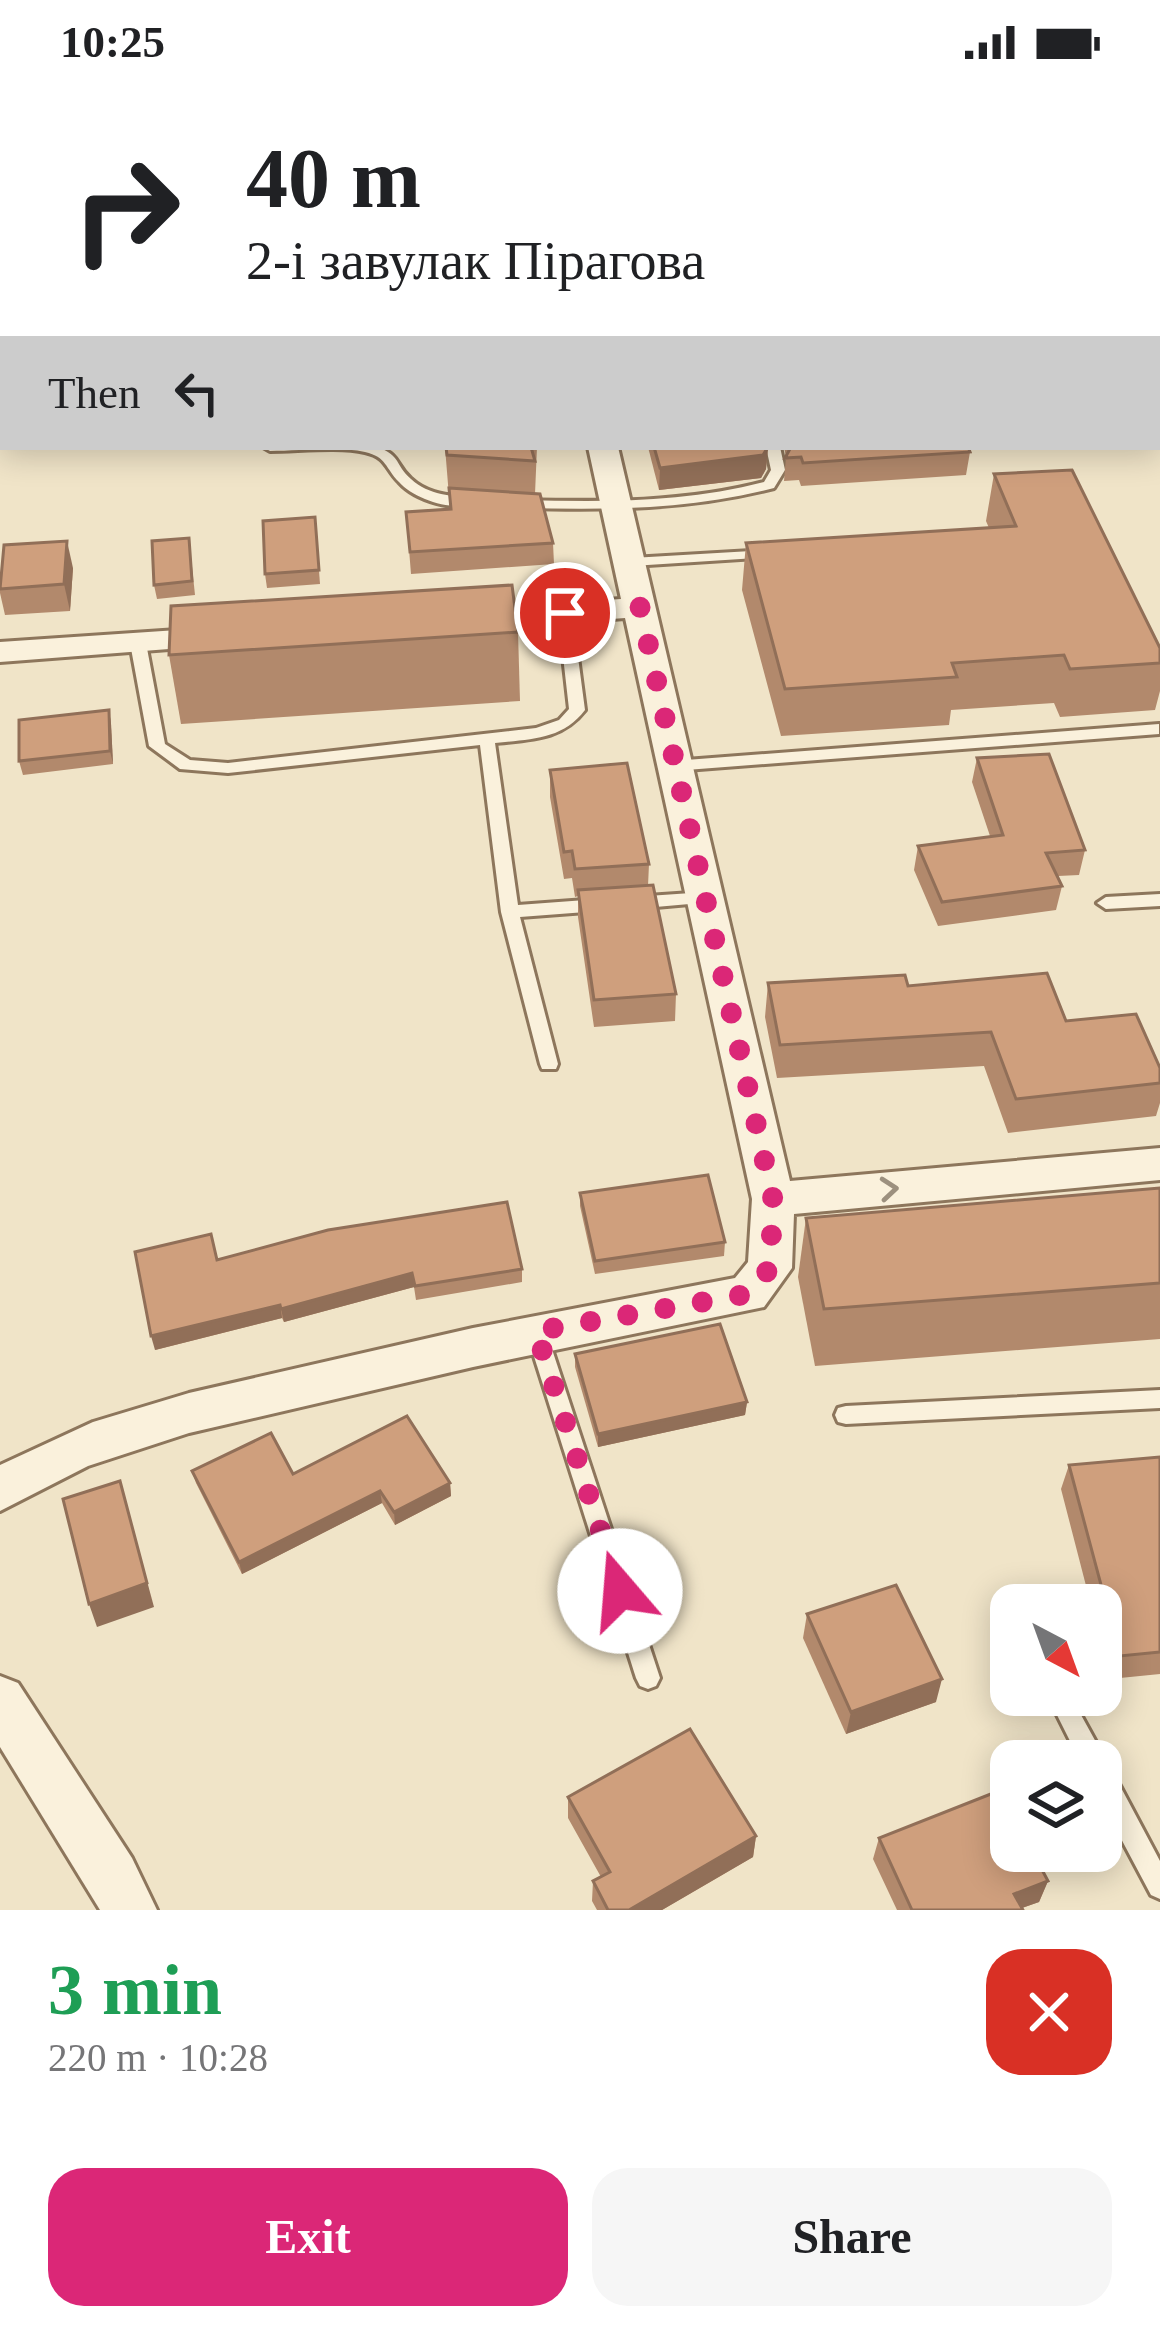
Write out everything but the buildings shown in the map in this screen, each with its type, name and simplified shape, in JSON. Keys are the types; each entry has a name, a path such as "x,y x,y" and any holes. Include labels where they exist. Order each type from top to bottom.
{"street":[{"path":"0,1490 42,1462 129,1432 242,1400 536,1331 748,1294 770,1268 773,1199 604,450"},
{"path":"423,623 640,607"},
{"path":"0,652 257,635"},
{"path":"773,1199 1160,1164"},
{"path":"0,1701 113,1876 129,1910"}],"lane":[{"path":"372,450 389,456 394,471 413,491 452,502 489,503"},
{"path":"508,504 617,505 738,495 769,485 778,470 774,450"},
{"path":"632,562 795,553"},
{"path":"138,643 157,746 186,765 228,768 538,733 566,724 577,710 565,613"},
{"path":"673,766 1159,729"},
{"path":"488,739 510,912 549,1064"},
{"path":"510,912 706,898"},
{"path":"1106,903 1160,900"},
{"path":"536,1331 648,1678"},
{"path":"846,1415 1160,1400"},
{"path":"1122,1816 1160,1886"}],"route":[{"path":"565,613 640,607 773,1199 770,1268 748,1294 536,1331 620,1591"}]}
